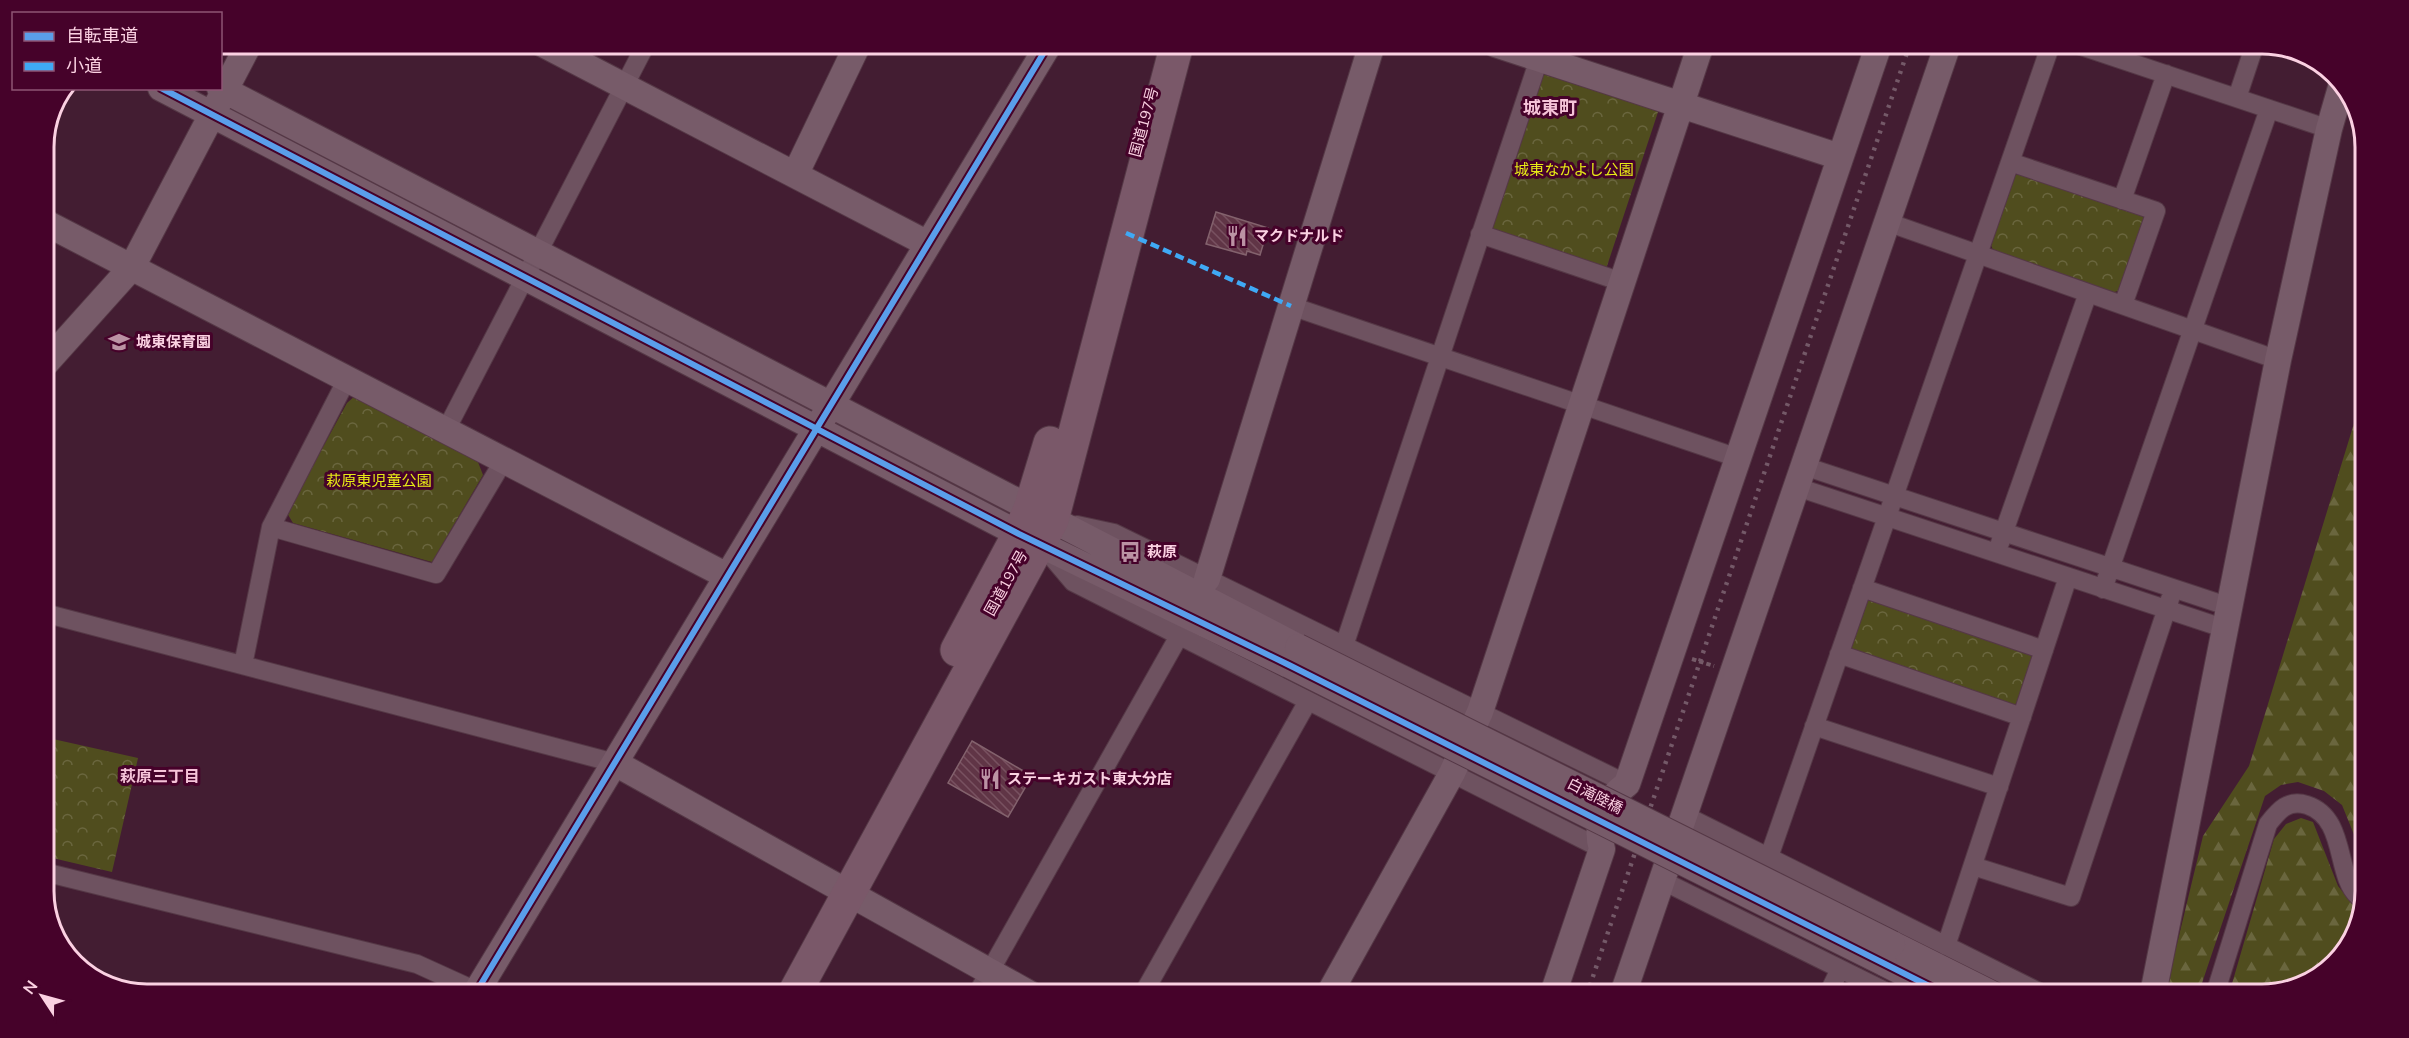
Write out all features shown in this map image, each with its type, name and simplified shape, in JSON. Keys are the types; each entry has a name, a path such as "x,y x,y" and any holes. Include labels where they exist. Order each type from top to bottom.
{"highway":[{"name":"国道197号","path":"1036,527 1153,54"},
{"name":"国道197号","path":"798,984 841,889 1036,527 1174,54"},
{"name":"国道197号","path":"778,984 841,889"}],"street":[{"path":"54,353 132,267 243,54"},
{"path":"562,54 928,244"},
{"path":"446,430 641,54"},
{"path":"795,175 853,54"},
{"path":"483,984 1043,54"},
{"path":"1207,579 1369,54"},
{"path":"1344,646 1540,54"},
{"path":"1549,54 1681,105 1840,157"},
{"path":"1335,984 1452,773 1480,712 1698,54"},
{"path":"1556,984 1602,849 1597,832 1612,795 1627,784 1876,54"},
{"path":"1627,984 1686,816 1945,54"},
{"path":"1768,857 2048,54"},
{"path":"2105,54 2329,129"},
{"path":"2237,98 2252,54"},
{"path":"2122,200 2166,74"},
{"path":"223,89 831,405 1036,527 1073,582 1602,849"},
{"path":"165,90 816,430 1036,527 1114,533 1627,784"},
{"path":"2155,984 2278,360 2329,129 2339,95"},
{"path":"2103,589 2269,109"},
{"path":"2010,162 2156,211 2123,305"},
{"path":"1887,222 2278,360"},
{"path":"54,227 727,576"},
{"path":"1480,234 1622,282"},
{"path":"1997,553 2088,292"},
{"path":"1291,306 1738,458"},
{"path":"243,665 271,527 347,379"},
{"path":"271,527 436,574 504,460"},
{"path":"1801,476 1894,496 2173,588 2228,618"},
{"path":"1801,476 1887,516 2103,589 2166,609 2228,618"},
{"name":"白滝陸橋","path":"1036,527 1888,953"},
{"path":"1946,946 2068,577"},
{"path":"1862,588 2044,651"},
{"path":"1972,866 2071,897 2173,588"},
{"path":"54,616 615,763 1012,984"},
{"path":"983,984 1179,636"},
{"path":"1839,654 2022,717"},
{"path":"1149,984 1308,701"},
{"path":"1814,726 1999,787"},
{"path":"2218,984 2268,824 2283,807 2298,803 2314,808 2326,818 2355,886"},
{"path":"1686,816 2023,984"},
{"path":"54,874 417,964 459,984"},
{"path":"1663,881 1871,984"},
{"path":"1888,953 1931,984"},
{"path":"1888,953 1967,984"},
{"path":"1833,984 1840,969"}],"path":[{"path":"1672,652 1734,673"}],"green space":[{"name":"城東なかよし公園","path":"1542,71 1659,109 1606,269 1489,232"},
{"path":"2021,173 2140,212 2146,221 2123,289 2112,293 1993,250 1989,240 2011,177"},
{"name":"萩原東児童公園","path":"356,395 478,462 483,475 432,562 293,523 287,513 347,403"},
{"path":"2355,420 2355,837 2342,805 2324,791 2298,782 2281,785 2265,796 2202,984 2167,984 2203,836 2249,766"},
{"path":"1871,597 2029,650 2035,659 2022,700 2012,706 1852,654 1848,645 1862,600"},
{"path":"54,739 138,758 112,872 54,858"},
{"path":"2301,818 2313,822 2338,886 2353,905 2348,927 2332,952 2314,968 2303,974 2280,982 2232,984 2274,839 2286,824"}],"building":[{"name":"マクドナルド","path":"1216,212 1268,228 1260,255 1247,251 1246,255 1206,244"},
{"name":"ステーキガスト東大分店","path":"972,741 1032,776 1008,817 948,783"}],"railway":[{"path":"1590,984 1907,54"}],"marked path":[{"path":"1126,233 1291,306"}],"cycle path":[{"path":"481,984 1043,54"},
{"path":"165,90 1019,534 1289,665 1925,984"}],"place":[{"name":"マクドナルド","path":"1237,236"},
{"name":"城東保育園","path":"119,342"},
{"name":"萩原","path":"1130,552"},
{"name":"ステーキガスト東大分店","path":"990,779"}],"district":[{"name":"城東町","path":"1550,108"},
{"name":"萩原三丁目","path":"160,776"}]}
